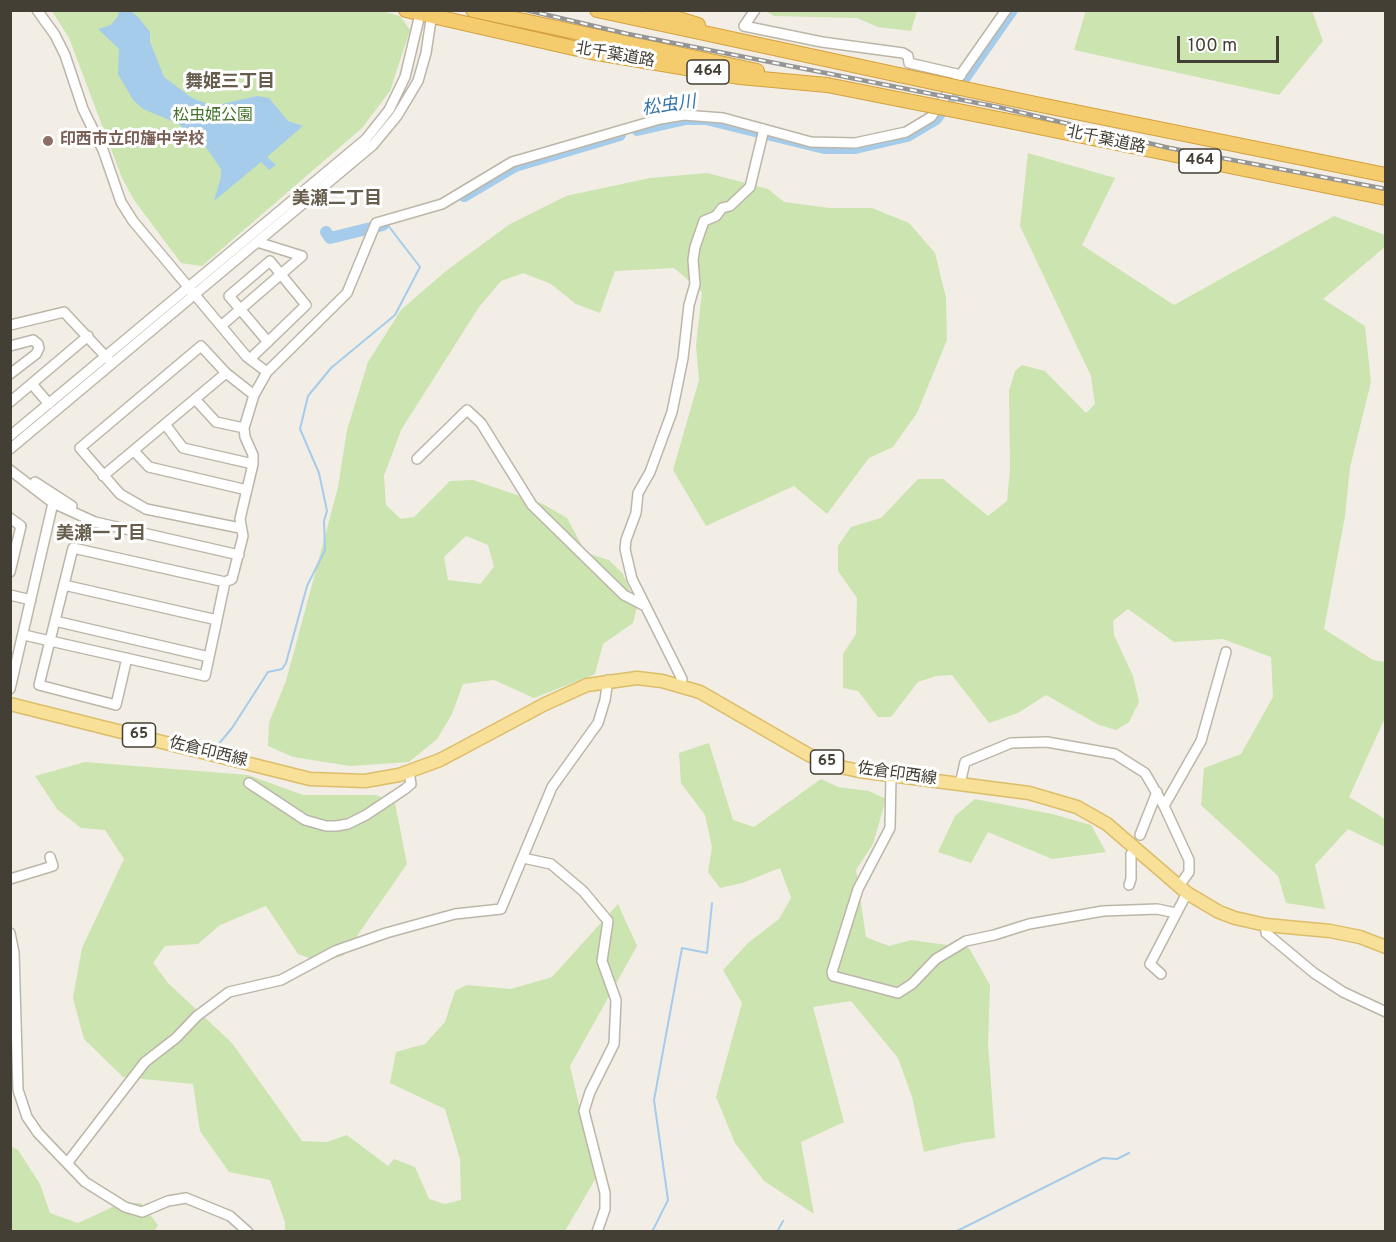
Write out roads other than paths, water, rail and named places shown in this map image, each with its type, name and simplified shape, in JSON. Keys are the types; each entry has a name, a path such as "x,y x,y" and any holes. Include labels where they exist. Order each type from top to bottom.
{"highway":[{"name":"北千葉道路","path":"406,10 591,52 740,76 827,85"},
{"name":"北千葉道路","path":"472,10 827,85 1386,198"},
{"name":"北千葉道路","path":"597,10 655,16 868,69 1384,175"}],"main road":[{"name":"佐倉印西線","path":"10,712 144,744 310,779 342,782 365,781 409,772 440,760 565,693 608,680 637,678 681,685 728,706 809,755 836,766 891,776 1029,793 1077,807 1107,824 1183,889 1219,912 1266,925 1330,931 1360,937 1386,947"},
{"name":"佐倉印西線","path":"10,704 266,769"}],"street":[{"path":"37,10 55,35 65,55 83,109 103,150 121,202 221,326 250,359 267,372"},
{"path":"755,10 744,26 822,42 903,53 908,56 909,63 961,75"},
{"path":"127,658 116,705 39,685 73,548 225,582 232,579 243,536 240,528 253,464 253,454 245,437 244,428 254,395 267,372 347,292 376,223 442,204 512,162 684,115 715,116 811,142 855,143 906,132 932,117 1005,10"},
{"path":"192,291 257,242 373,145 397,116 418,81 427,13"},
{"path":"10,449 109,360 360,145 379,125 405,77 427,13"},
{"path":"681,685 682,679 632,579 625,549 626,540 636,513 638,493 650,472 672,412 683,358 689,304 695,284 693,260 695,246 704,220 717,216 722,208 730,206 750,187 764,129"},
{"path":"221,326 302,256 257,242"},
{"path":"250,359 268,342 306,305 270,261 230,296 268,342"},
{"path":"10,326 64,312 109,360"},
{"path":"10,402 88,336"},
{"path":"10,346 33,340 39,348 36,354 10,374"},
{"path":"240,528 146,509 120,494 80,448 201,345 226,373 254,395"},
{"path":"10,436 109,360"},
{"path":"103,476 226,373"},
{"path":"32,384 50,404"},
{"path":"195,399 216,422 244,428"},
{"path":"417,459 467,410 481,423 532,506 624,595 645,606"},
{"path":"165,424 183,448 253,464"},
{"path":"134,451 149,467 247,490"},
{"path":"10,463 63,501 109,524"},
{"path":"10,470 53,503 95,522 239,555"},
{"path":"10,689 53,503"},
{"path":"10,518 21,526 10,572"},
{"path":"24,635 205,676 225,582"},
{"path":"64,585 217,620"},
{"path":"10,595 31,600"},
{"path":"55,621 209,657"},
{"path":"1164,806 1201,741 1226,652"},
{"path":"68,1162 146,1062 223,995 238,989 281,980 335,951 386,933 455,914 501,909 552,787 598,723 608,680"},
{"path":"960,784 963,768 970,758 1011,743 1047,742 1116,754 1146,773 1189,860 1189,872 1176,913 1150,964 1161,974"},
{"path":"249,783 305,820 336,826 348,824 366,815 405,789 411,784 409,772"},
{"path":"891,776 890,828 858,889 833,976 898,993 912,984 936,959 966,940 994,935 1029,924 1103,911 1157,909 1176,913"},
{"path":"1140,835 1157,792"},
{"path":"1129,885 1131,854"},
{"path":"10,879 53,866 51,857"},
{"path":"523,858 550,864 583,891 608,921 602,961 616,1000 614,1044 590,1092 584,1111 604,1193 604,1209 597,1232"},
{"path":"1266,925 1266,933 1314,973 1343,992 1386,1012"},
{"path":"10,933 19,1100 38,1133 96,1191 135,1212 149,1211 168,1201 186,1198 230,1216 248,1232"}],"water":[{"path":"119,11 131,11 138,17 150,32 150,42 164,77 192,98 213,106 257,96 269,98 288,121 303,126 267,157 276,165 269,170 261,162 214,201 221,169 203,143 177,123 143,109 133,100 118,74 119,49 98,29 111,25"}],"waterway":[{"name":"松虫川","path":"637,130 686,119 706,119 824,148 855,148 907,136 936,119 1012,10"},
{"name":"松虫川","path":"464,196 515,166 620,135"},
{"path":"217,746 232,728 268,672 282,669 286,663 307,586 325,550 324,521 327,511 319,473 300,429 308,396 331,368 395,315 420,267 387,224"},
{"name":"松虫川","path":"326,232 330,238 383,225"},
{"path":"652,1232 668,1200 654,1100 682,948 707,953 712,903"},
{"path":"955,1232 1103,1158 1117,1159 1129,1153"},
{"path":"777,1232 783,1221"}],"railway":[{"path":"526,10 628,34 998,107 1169,148 1386,189"}],"place":[{"name":"印西市立印旛中学校","path":"48,141"}],"district":[{"name":"舞姫三丁目","path":"230,83"},
{"name":"美瀬二丁目","path":"337,200"},
{"name":"美瀬一丁目","path":"101,535"}],"park label":[{"name":"松虫姫公園","path":"213,117"}]}
